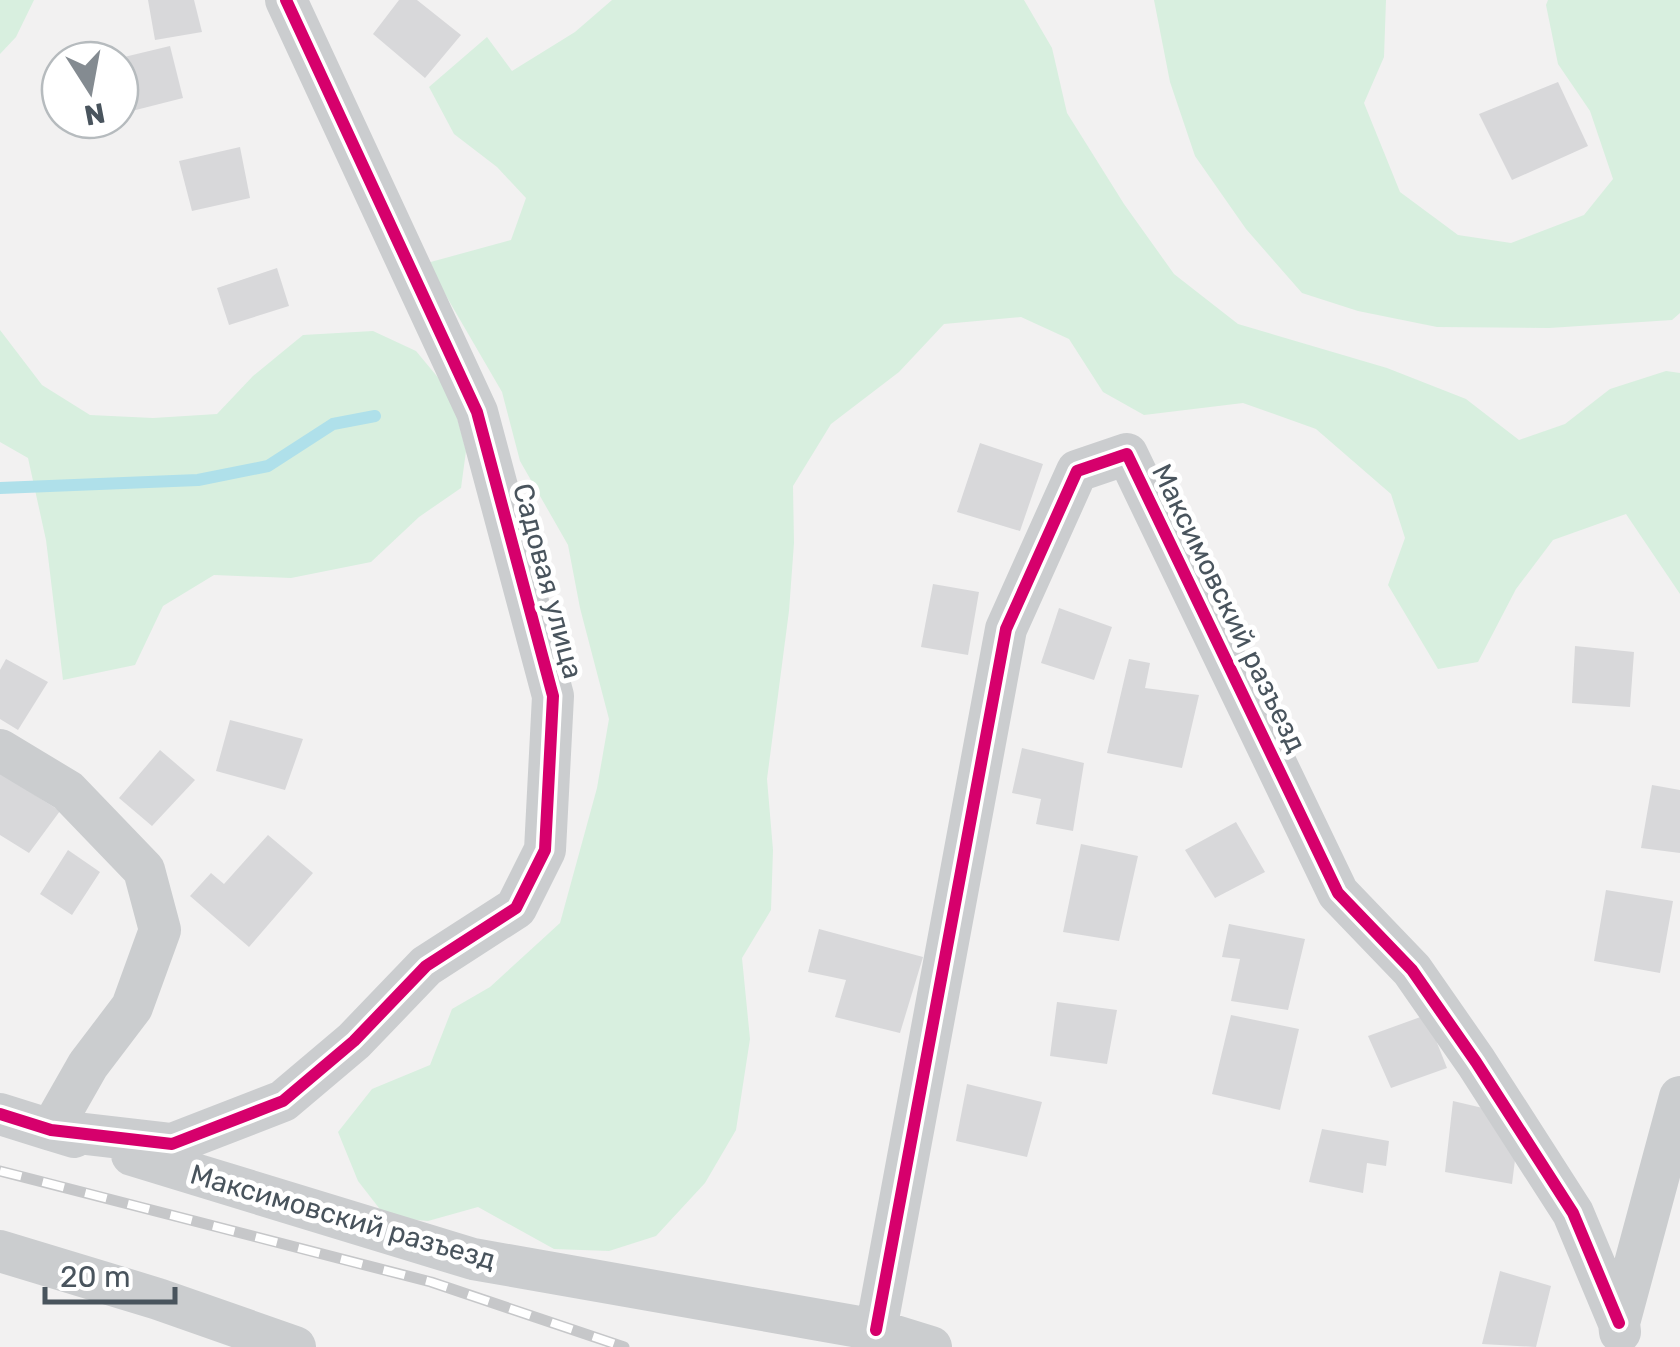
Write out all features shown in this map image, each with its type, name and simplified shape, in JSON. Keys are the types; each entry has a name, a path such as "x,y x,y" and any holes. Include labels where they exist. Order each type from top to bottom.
{"street":[{"name":"Садовая улица","path":"51,1130 172,1144 283,1101 354,1041 426,966 516,908 545,850 553,696 477,412 286,0"},
{"name":"Максимовский разъезд","path":"876,1330 1006,629 1078,470 1127,454 1338,893 1412,970 1573,1213 1620,1335"},
{"path":"0,750 68,791 144,870 160,930 132,1007 88,1064 51,1130"},
{"name":"Максимовский разъезд","path":"1620,1335 1680,1097"},
{"name":"Максимовский разъезд","path":"0,1114 473,1260 876,1330 932,1347"},
{"path":"0,1251 295,1347"}],"green space":[{"path":"0,0 34,0 16,37 0,54"},
{"path":"612,0 1024,0 1052,48 1067,113 1124,204 1174,274 1238,324 1387,368 1466,399 1519,440 1565,424 1610,389 1666,371 1680,373 1680,594 1626,514 1553,540 1516,589 1478,662 1438,669 1388,585 1405,538 1391,494 1316,429 1243,403 1144,415 1103,392 1069,339 1021,317 944,324 899,372 831,424 793,486 789,611 767,779 773,850 771,910 742,958 750,1039 736,1130 705,1183 656,1236 609,1251 554,1249 478,1207 428,1221 386,1217 358,1181 338,1132 372,1089 430,1065 452,1009 490,987 560,923 597,788 609,719 568,545 520,461 502,392 427,263 511,240 526,198 497,167 454,134 429,87 487,37 512,71 575,32"},
{"path":"1154,0 1386,0 1384,57 1364,103 1400,192 1458,235 1511,243 1584,215 1613,179 1590,111 1558,64 1548,0 1680,0 1680,313 1672,320 1549,328 1437,327 1358,311 1302,293 1246,229 1195,156 1170,82"},
{"path":"0,330 42,385 90,415 153,418 217,414 253,376 303,335 373,331 416,351 450,392 466,451 461,488 419,517 371,562 291,578 214,575 163,606 135,665 63,680 46,540 28,458 0,442"}],"building":[{"path":"148,0 194,0 202,32 155,40"},
{"path":"399,0 417,0 461,35 425,78 373,34"},
{"path":"170,46 183,98 140,109 140,53"},
{"path":"1558,82 1588,146 1512,180 1479,114"},
{"path":"240,147 250,198 192,211 179,161"},
{"path":"277,268 289,306 229,325 217,288"},
{"path":"980,443 1043,464 1020,531 957,512"},
{"path":"933,584 979,592 968,655 921,647"},
{"path":"1059,608 1112,627 1094,680 1041,663"},
{"path":"1575,646 1634,652 1630,707 1572,703"},
{"path":"6,659 48,682 18,730 0,719 0,670"},
{"path":"1129,659 1150,663 1145,688 1199,695 1182,768 1107,753"},
{"path":"230,720 303,739 285,790 216,771"},
{"path":"1022,748 1084,763 1073,831 1036,824 1041,799 1012,793"},
{"path":"160,750 195,780 152,826 119,798"},
{"path":"0,773 60,811 29,853 0,835"},
{"path":"1652,785 1680,790 1680,853 1641,848"},
{"path":"1236,822 1265,872 1215,898 1185,850"},
{"path":"268,835 313,873 249,947 190,896 211,873 224,884"},
{"path":"1081,844 1138,856 1119,941 1063,932"},
{"path":"68,850 100,872 72,915 40,894"},
{"path":"1606,890 1673,901 1660,973 1594,961"},
{"path":"1229,924 1305,939 1288,1010 1231,1001 1240,959 1222,957"},
{"path":"819,929 923,957 900,1033 835,1017 846,980 808,972"},
{"path":"1057,1002 1117,1010 1107,1064 1050,1056"},
{"path":"1231,1015 1299,1029 1280,1110 1212,1094"},
{"path":"1426,1015 1447,1068 1391,1088 1368,1036"},
{"path":"967,1084 1042,1102 1027,1157 956,1141"},
{"path":"1453,1101 1487,1109 1516,1152 1512,1184 1445,1172"},
{"path":"1322,1129 1389,1141 1386,1166 1367,1163 1363,1193 1309,1182"},
{"path":"1500,1271 1551,1286 1536,1347 1482,1344"}],"waterway":[{"path":"0,488 198,480 268,466 333,424 375,416"}],"railway":[{"path":"0,1171 431,1282 624,1347"}],"cycle path":[{"path":"0,1114 51,1130 172,1144 283,1101 354,1041 426,966 516,908 545,850 553,696 477,412 286,0"},
{"path":"876,1330 1006,629 1077,471 1127,454 1338,893 1412,970 1476,1062 1573,1213 1619,1323"}]}
